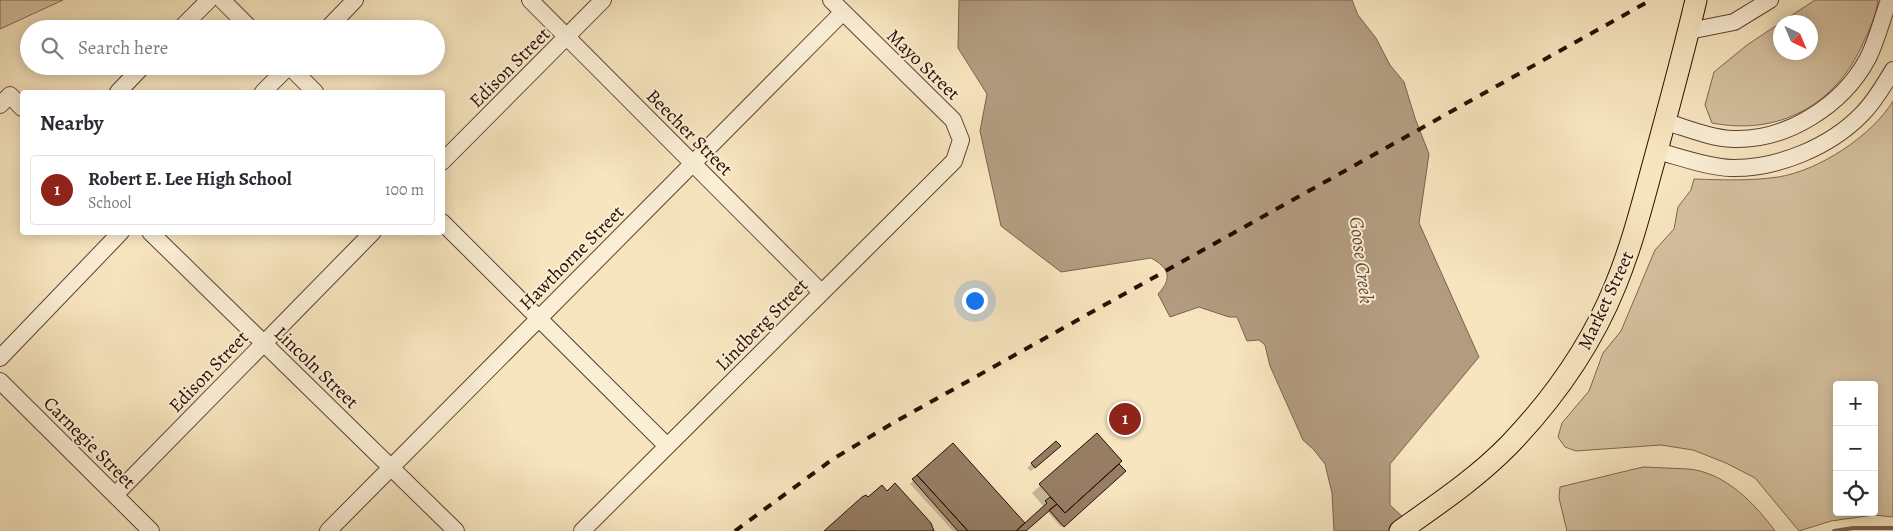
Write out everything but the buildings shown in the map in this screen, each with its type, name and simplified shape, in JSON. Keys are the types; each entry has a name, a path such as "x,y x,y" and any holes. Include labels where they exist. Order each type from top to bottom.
{"main road":[{"name":"Market Street","path":"1400,531 1475,476 1510,444 1570,371 1595,329 1616,285 1632,240 1666,122 1696,0"}],"street":[{"path":"189,20 208,0"},
{"path":"222,0 242,20"},
{"path":"336,20 355,0"},
{"name":"Beecher Street","path":"530,0 821,292"},
{"name":"Edison Street","path":"445,159 603,0"},
{"name":"Mayo Street","path":"831,0 953,120 961,140"},
{"path":"1689,31 1734,22 1770,0"},
{"path":"1666,122 1732,139 1776,133 1801,122 1842,94 1856,76 1868,58 1889,0"},
{"name":"Hawthorne Street","path":"328,531 843,12"},
{"path":"1657,151 1730,168 1758,166 1784,160 1813,148 1835,135 1862,114 1880,92 1893,70"},
{"path":"120,90 134,75"},
{"path":"265,90 280,75"},
{"path":"298,75 313,90"},
{"path":"5,100 20,107"},
{"name":"Lindberg Street","path":"582,531 954,161 961,140"},
{"path":"445,225 667,446"},
{"path":"0,358 119,235"},
{"name":"Lincoln Street","path":"153,235 456,531"},
{"name":"Edison Street","path":"115,495 370,235"},
{"name":"Carnegie Street","path":"0,381 151,531"}],"shaded area":[{"path":"0,0 63,0 0,29"},
{"path":"1815,0 1878,0 1870,27 1852,65 1821,99 1802,111 1782,120 1760,125 1737,126 1712,123 1705,105 1714,72 1747,45 1773,28 1773,60 1818,60 1818,15 1792,15"},
{"path":"1893,101 1893,517 1878,515 1878,381 1833,381 1833,516 1867,516 1831,521 1799,531 1755,478 1726,463 1693,450 1661,445 1576,451 1565,447 1558,437 1562,423 1589,391 1603,353 1621,331 1655,250 1674,229 1678,207 1691,190 1694,179 1757,179 1794,173 1810,168 1843,150 1872,127"},
{"path":"1643,467 1689,469 1715,477 1738,491 1758,510 1775,531 1567,531 1559,498 1560,487"}],"water":[{"name":"Goose Creek","path":"959,0 1352,0 1358,15 1376,38 1390,65 1404,82 1429,154 1419,223 1479,357 1390,464 1390,505 1418,531 1334,531 1332,493 1325,464 1303,440 1270,366 1265,345 1259,340 1247,341 1237,317 1229,317 1199,307 1170,317 1158,294 1166,283 1167,274 1162,266 1151,258 1061,272 1001,226 980,131 987,94 958,48"}],"waterway":[{"path":"1834,531 1853,528 1893,528"}],"railway":[{"path":"735,531 833,459 893,423 1651,0"}],"place":[{"name":"Robert E. Lee High School","path":"1125,419"}]}
